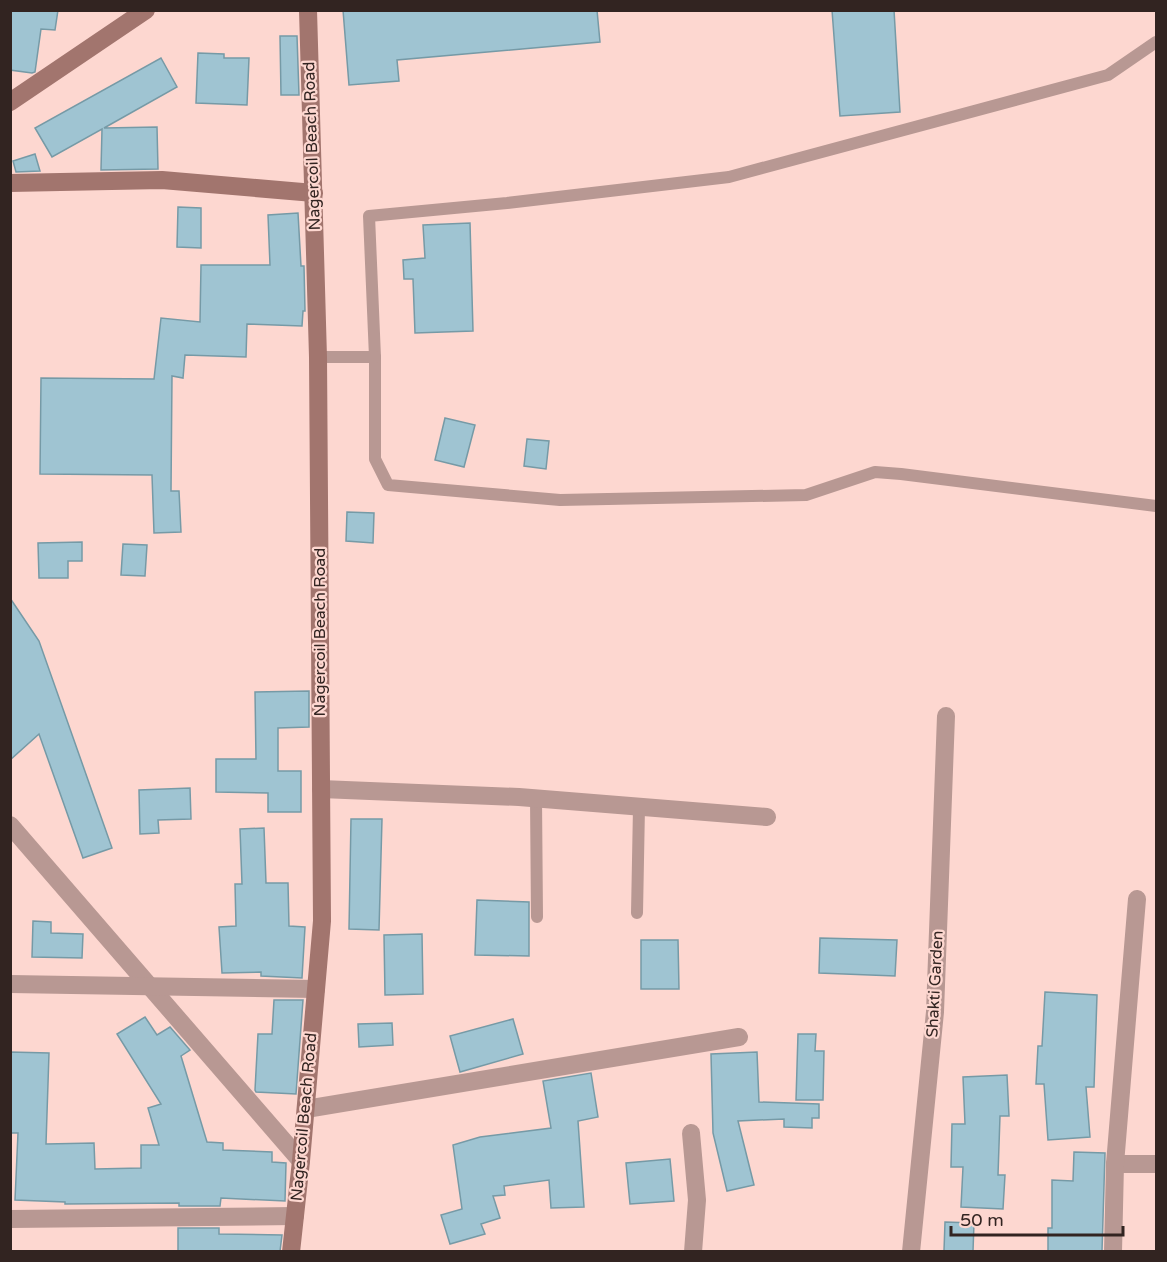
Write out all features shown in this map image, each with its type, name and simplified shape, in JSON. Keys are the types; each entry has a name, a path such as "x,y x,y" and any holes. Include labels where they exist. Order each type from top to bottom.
{"main road":[{"path":"10,102 146,10"},
{"name":"Nagercoil Beach Road","path":"291,1251 322,921 318,357 308,10"},
{"path":"10,183 162,180 314,193"}],"street":[{"name":"Shakti Garden","path":"911,1251 935,1012 946,716"},
{"path":"321,789 537,798 767,817"},
{"path":"10,825 301,1161"},
{"path":"1113,1251 1115,1164 1137,899"},
{"path":"10,984 316,989"},
{"path":"306,1109 740,1037"},
{"path":"691,1133 697,1200 693,1251"},
{"path":"1115,1164 1156,1164"},
{"path":"10,1219 295,1216"}],"lane":[{"path":"1156,42 1108,75 729,177 507,203 369,216 375,357 375,459 388,485 560,500 806,495 875,472 1156,506"},
{"path":"318,357 375,357"},
{"path":"537,798 537,917"},
{"path":"637,913 639,807"}],"building":[{"path":"10,10 58,10 55,30 41,29 35,72 10,70"},
{"path":"343,10 597,10 600,42 397,60 399,81 349,85"},
{"path":"832,10 894,10 900,112 840,116"},
{"path":"280,36 297,36 299,95 281,95"},
{"path":"198,53 224,54 224,58 249,58 247,105 196,103"},
{"path":"161,58 177,87 104,128 157,127 158,169 101,170 102,129 52,157 35,128"},
{"path":"35,154 40,171 16,172 13,161"},
{"path":"178,207 201,208 201,248 177,247"},
{"path":"298,213 301,266 304,266 305,311 303,311 302,326 247,324 246,357 185,355 183,378 172,376 171,491 179,491 181,532 154,533 152,475 40,474 41,378 154,379 161,318 200,322 201,265 270,265 268,215"},
{"path":"470,223 473,331 415,333 413,279 404,279 403,260 425,258 423,225"},
{"path":"445,418 475,425 464,467 435,460"},
{"path":"527,439 549,441 546,469 524,466"},
{"path":"347,512 374,513 373,543 346,541"},
{"path":"82,542 82,561 68,561 68,578 39,578 38,543"},
{"path":"123,544 147,545 145,576 121,575"},
{"path":"10,598 39,641 112,848 83,858 39,734 10,760"},
{"path":"309,691 309,727 278,728 278,771 301,771 301,812 268,812 268,793 216,792 216,759 256,759 255,692"},
{"path":"190,788 191,819 158,820 159,833 140,834 139,790"},
{"path":"351,819 382,819 379,930 349,929"},
{"path":"264,828 266,883 288,883 289,926 305,927 302,978 261,976 261,972 222,973 219,927 236,926 235,884 242,884 240,829"},
{"path":"477,900 529,902 529,956 475,955"},
{"path":"33,921 51,922 51,933 83,934 82,958 32,957"},
{"path":"422,934 423,994 385,995 384,935"},
{"path":"820,938 897,940 895,976 819,973"},
{"path":"641,940 678,940 679,989 641,989"},
{"path":"1045,992 1097,995 1094,1087 1086,1087 1090,1137 1048,1140 1044,1084 1036,1084 1038,1046 1042,1046"},
{"path":"274,1000 303,1000 296,1094 256,1092 255,1090 258,1034 272,1034"},
{"path":"145,1017 157,1035 170,1027 190,1050 181,1056 207,1142 223,1143 223,1150 272,1152 272,1162 286,1163 285,1201 221,1198 220,1206 179,1206 179,1203 65,1204 65,1202 15,1200 18,1133 10,1133 10,1052 49,1053 46,1144 94,1143 95,1169 141,1168 141,1145 159,1145 148,1108 161,1104 117,1034"},
{"path":"513,1019 523,1054 460,1072 450,1036"},
{"path":"392,1023 393,1045 359,1047 358,1024"},
{"path":"798,1034 816,1034 815,1051 824,1051 823,1100 796,1100"},
{"path":"757,1052 759,1102 819,1104 819,1118 812,1118 812,1128 784,1127 784,1119 738,1121 754,1185 727,1191 713,1133 711,1054"},
{"path":"591,1073 598,1117 578,1121 584,1207 551,1208 549,1180 504,1186 505,1195 493,1196 500,1218 481,1224 485,1234 450,1244 441,1215 462,1209 453,1145 480,1137 551,1128 543,1081"},
{"path":"1007,1075 1009,1116 1000,1116 998,1175 1005,1175 1003,1209 961,1207 963,1167 951,1167 952,1124 965,1124 963,1077"},
{"path":"1074,1152 1105,1153 1102,1251 1048,1251 1048,1228 1052,1228 1052,1180 1073,1181"},
{"path":"670,1159 674,1201 630,1204 626,1163"},
{"path":"945,1222 974,1223 973,1251 944,1251"},
{"path":"178,1228 219,1228 219,1234 282,1235 280,1251 178,1251"}]}
